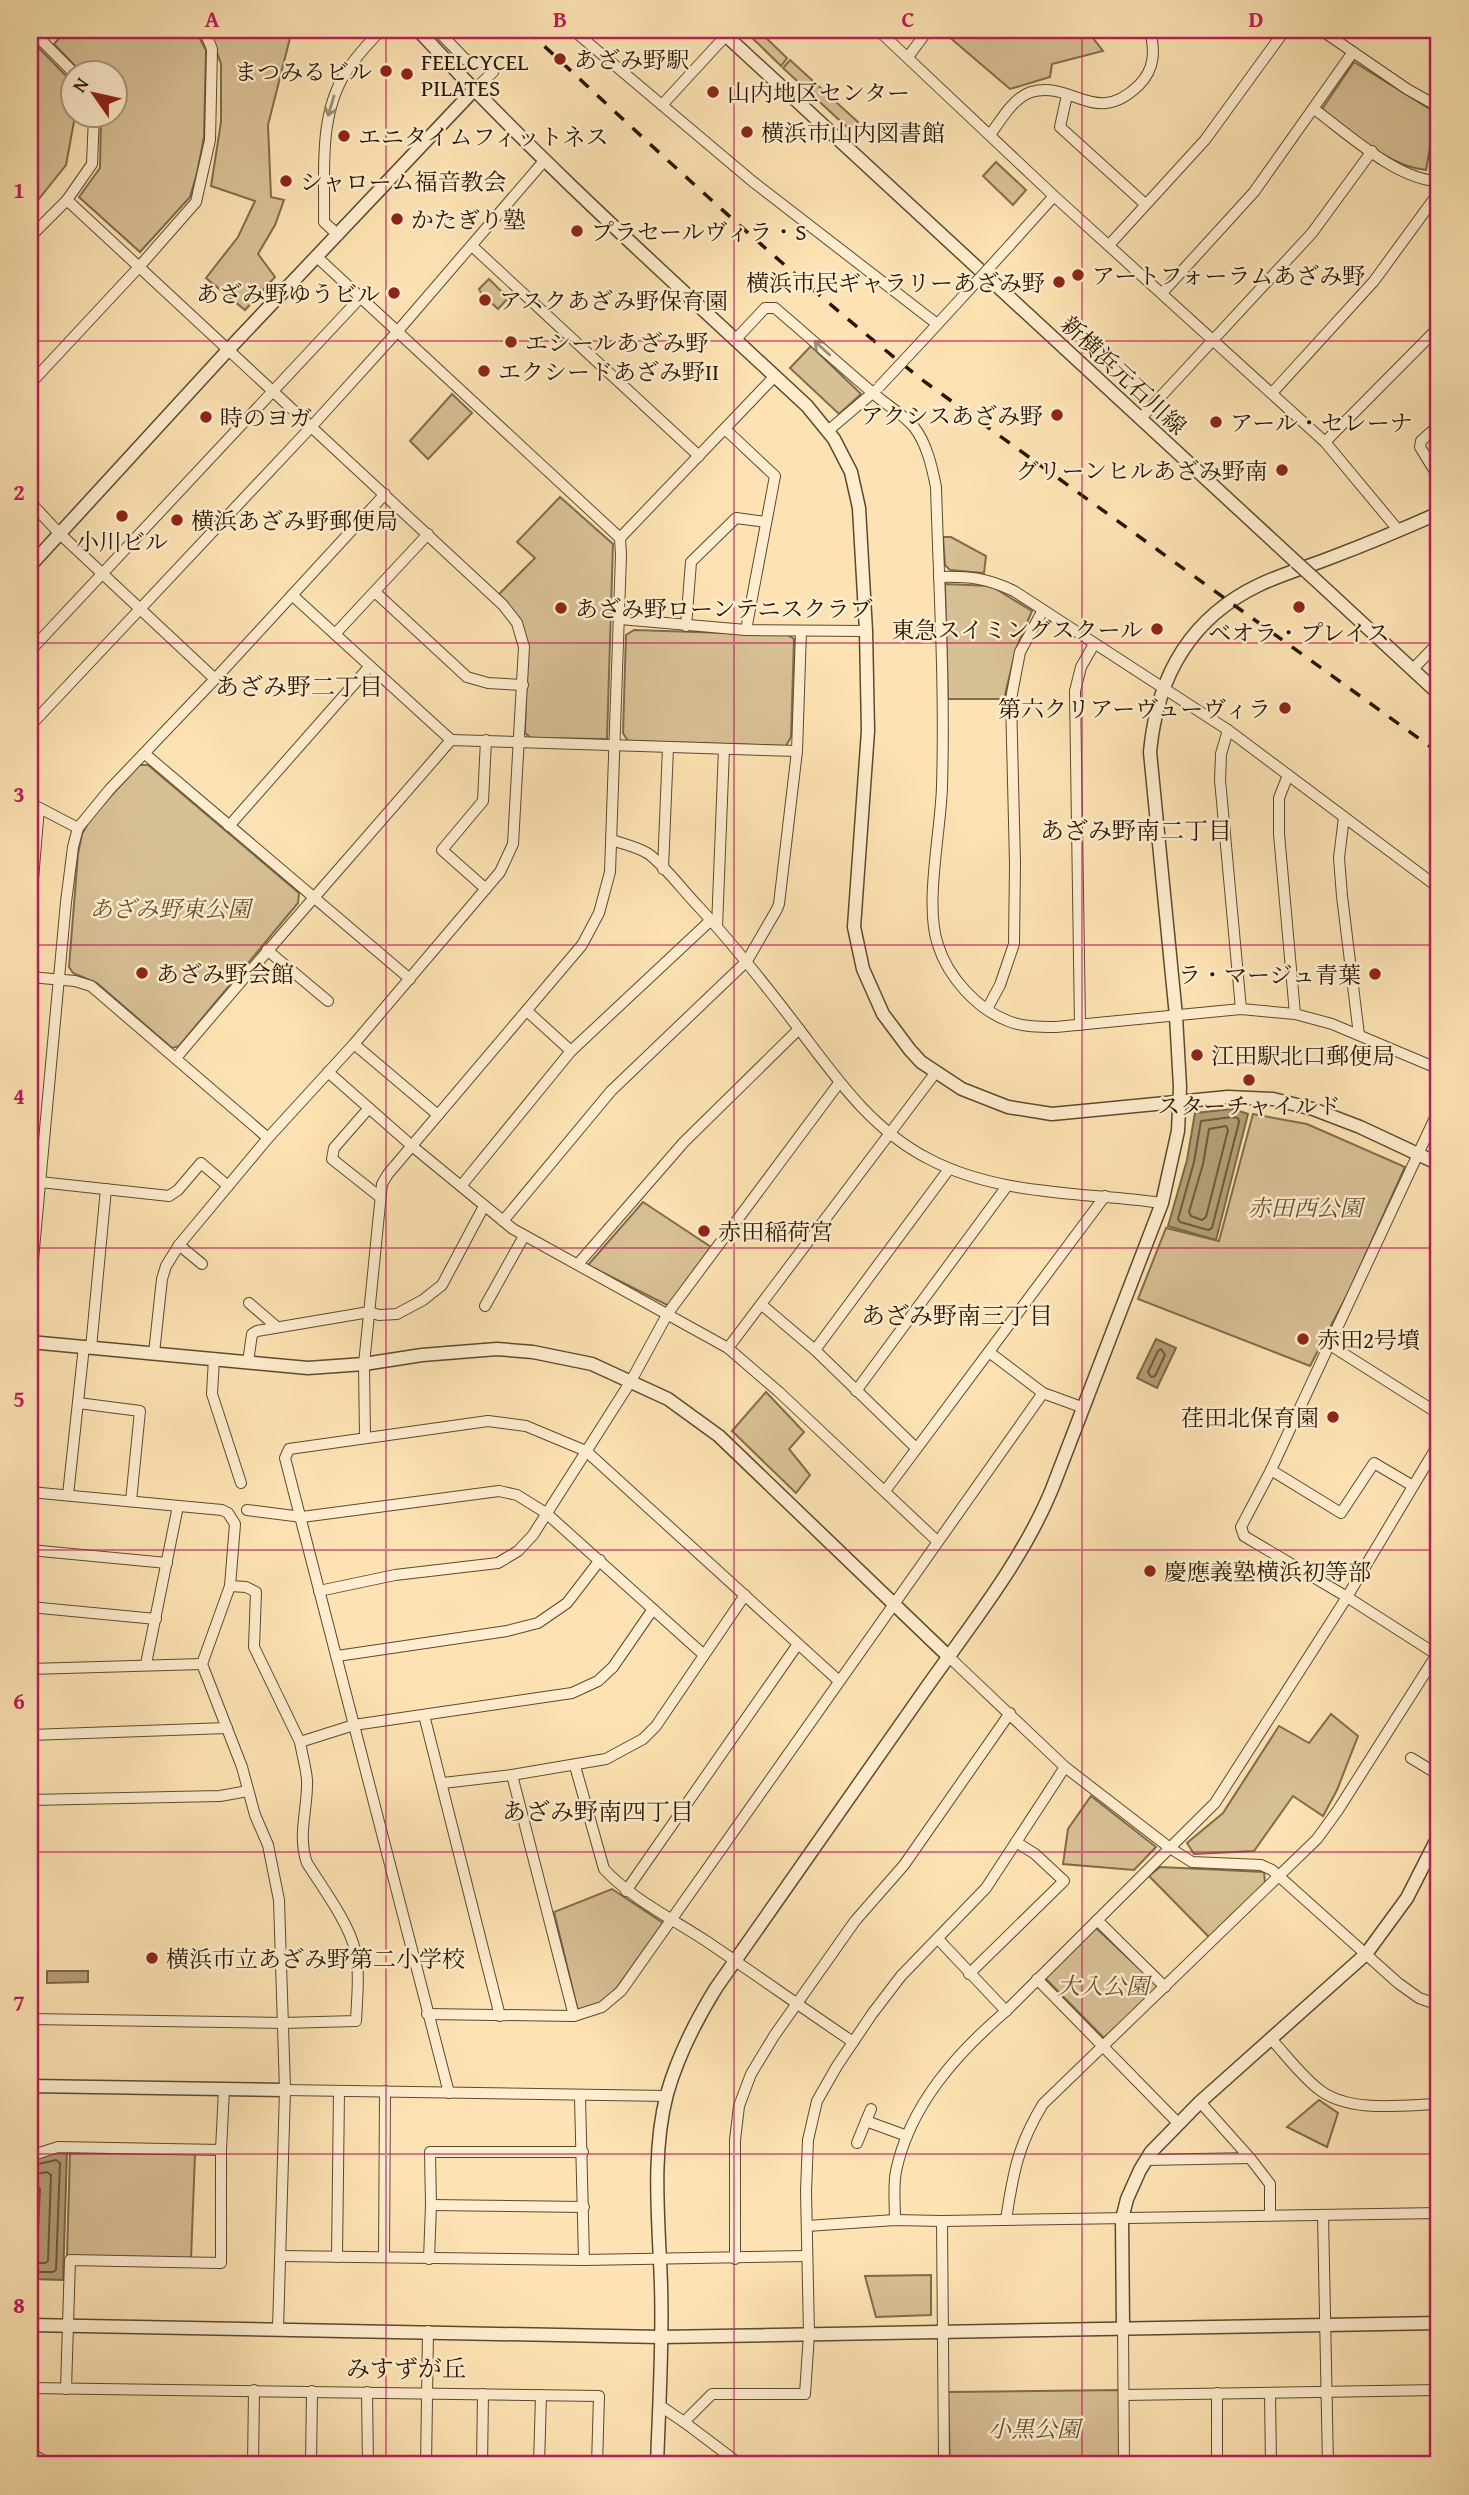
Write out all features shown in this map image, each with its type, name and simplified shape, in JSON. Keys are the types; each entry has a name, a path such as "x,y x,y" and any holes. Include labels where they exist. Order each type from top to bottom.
{"street":[{"path":"30,383 196,202 210,140 212,49 204,30"},
{"path":"338,235 324,222 326,124 344,74 381,30"},
{"path":"418,30 490,108 544,161 807,406 829,430 851,472 859,508 868,731 855,927 863,969 883,1014 921,1062 975,1096 1023,1110 1052,1114 1228,1097 1273,1099 1314,1109 1439,1164"},
{"path":"30,566 228,350 493,72 489,64 466,60 437,30"},
{"path":"573,30 751,181 937,324"},
{"path":"878,30 1325,442 1399,531"},
{"path":"908,57 928,30"},
{"path":"990,135 1011,107 1026,94 1048,90 1105,104 1116,102 1132,92 1149,72 1152,64 1150,30"},
{"path":"1110,244 1205,140 1284,30"},
{"path":"1321,30 1407,89 1439,107"},
{"path":"662,105 726,32"},
{"name":"新横浜元石川線","path":"726,32 1439,694"},
{"path":"30,34 42,41 61,60"},
{"path":"1162,293 1254,192 1353,52"},
{"path":"1067,95 1060,127 1146,204"},
{"path":"1314,109 1395,167 1415,176 1439,181"},
{"path":"30,237 67,200 92,164 93,130"},
{"path":"1140,419 1312,233 1372,151"},
{"path":"30,726 312,426 544,161"},
{"path":"1273,393 1374,282 1439,192"},
{"path":"829,430 876,390 1054,195"},
{"path":"67,200 503,605 517,623 524,647 513,844 500,872 354,1044 268,1138 179,1245 166,1266 162,1279 155,1353"},
{"path":"472,246 699,456"},
{"path":"317,257 620,538"},
{"path":"30,651 361,297"},
{"path":"736,339 765,308 775,308 876,390 914,428 926,451 936,487 943,751 942,806 932,917 937,945 952,975 972,997 1008,1021 1033,1027 1241,1009 1295,1014 1359,1035 1439,1069"},
{"path":"1325,442 1439,327"},
{"path":"365,1437 364,1364 380,1197 385,1177 573,957 590,932 607,889 612,840 620,619 620,538 775,376"},
{"path":"1439,425 1420,441 1420,447 1439,478"},
{"path":"725,429 775,476 746,630"},
{"path":"30,1292 73,847 78,828 110,789 385,494"},
{"path":"30,502 60,534 215,679"},
{"path":"657,2465 661,2337 658,2159 667,2096 679,2056 695,2023 735,1961 1030,1534 1047,1501 1162,1203 1172,1161 1180,1103 1176,1016 1150,752 1153,720 1162,688 1189,640 1217,611 1232,600 1262,583 1439,513"},
{"path":"686,626 691,562 736,518 766,522"},
{"path":"335,634 428,534"},
{"path":"939,577 966,576 992,580 1014,591 1228,730 1439,888"},
{"path":"374,592 467,677 488,683 523,685"},
{"path":"292,595 450,740 797,751"},
{"path":"987,1009 1000,985 1014,944 1011,699 1020,652 1043,610"},
{"path":"620,619 746,630 866,631"},
{"path":"503,1221 611,1091 747,961 779,904 797,751 801,631"},
{"path":"1413,669 1439,642"},
{"path":"1080,1025 1075,691 1082,667 1094,644"},
{"path":"229,826 370,666"},
{"path":"1228,730 1221,754 1220,780 1241,1009"},
{"path":"176,1058 450,740"},
{"path":"486,740 484,801 442,850 486,888"},
{"path":"663,869 668,747"},
{"path":"461,1186 571,1051 714,923 724,749"},
{"path":"145,754 410,979"},
{"path":"1287,775 1279,797 1279,834 1295,1014"},
{"path":"30,915 35,805 78,828"},
{"path":"1344,817 1339,858 1359,1035"},
{"path":"612,840 648,853 747,961 864,1112 915,1152 949,1169 1007,1185 1162,1203"},
{"path":"267,950 328,1001"},
{"path":"30,977 75,981 91,986 268,1138"},
{"path":"527,1011 571,1051"},
{"path":"578,1264 684,1142 799,1029"},
{"path":"354,1044 438,1115"},
{"path":"328,1072 412,1146 524,1236 728,1348 779,1392 937,1541"},
{"path":"728,1348 936,1072"},
{"path":"319,1591 395,1575 498,1563 518,1551 533,1535 631,1381 668,1313 839,1083"},
{"path":"369,1108 334,1148 332,1159 380,1197"},
{"path":"1006,2220 1014,2168 1030,2126 1044,2104 1317,1839 1438,1654 1244,1536 1241,1528 1271,1471 1439,1109"},
{"path":"40,1182 169,1196 178,1190 201,1163 228,1186"},
{"path":"815,1350 949,1169"},
{"path":"856,1391 1007,1185"},
{"path":"68,1495 106,1189"},
{"path":"885,1492 1105,1196"},
{"path":"248,1362 251,1334 277,1327 369,1312 379,1315 397,1314 423,1300 442,1285 484,1206"},
{"path":"485,1306 524,1236"},
{"path":"179,1245 202,1264"},
{"path":"249,1303 277,1327"},
{"path":"762,1305 815,1350 916,1448"},
{"path":"30,1342 308,1368 497,1349 533,1352 592,1364 631,1381 668,1399 719,1436 1065,1767 1192,1862 1261,1865 1280,1876 1411,1992 1439,2005"},
{"path":"1330,1345 1439,1414"},
{"path":"989,1352 1044,1393 1084,1408"},
{"path":"214,1358 212,1394 242,1483"},
{"path":"427,2014 574,2016 602,2007 621,1991 1044,1393"},
{"path":"78,1403 140,1411 131,1501"},
{"path":"449,2093 285,1458 289,1449 488,1421 526,1426 586,1451 839,1681"},
{"path":"895,2220 896,2173 907,2136 939,2080 976,2037 1006,2011 1215,1802 1347,1597 1439,1443"},
{"path":"1271,1471 1341,1513 1374,1463 1413,1486"},
{"path":"247,1510 302,1517 499,1491 517,1495 546,1513 704,1655"},
{"path":"30,1492 228,1513 235,1524 230,1586 202,1664 242,1767 268,1845 277,1890 285,2090 278,2329"},
{"path":"146,1664 178,1506"},
{"path":"30,1550 167,1563"},
{"path":"337,1656 507,1631 538,1623 567,1603 600,1560"},
{"path":"30,2019 283,2023 356,2021 355,1949 303,1853 307,1780 300,1742 254,1647 256,1592 246,1587 230,1586"},
{"path":"443,1783 575,1766 606,1759 642,1739 656,1726 745,1595"},
{"path":"30,1607 156,1619"},
{"path":"300,1742 355,1725 547,1698 581,1689 598,1681 613,1667 653,1609"},
{"path":"626,1891 798,1644"},
{"path":"30,1669 202,1664"},
{"path":"735,2259 735,2140 739,2106 751,2074 796,2003 855,1921 904,1865 1010,1713"},
{"path":"424,1715 500,2016"},
{"path":"30,1735 227,1727"},
{"path":"1411,1758 1439,1775"},
{"path":"575,1766 604,1869 626,1891 672,1919 853,2042"},
{"path":"684,2422 712,2394 805,2394 808,2334 808,2140 817,2101 853,2042 901,1976 986,1888 1065,1767"},
{"path":"512,1775 574,2016"},
{"path":"30,1800 220,1796 248,1791"},
{"path":"1124,2465 1122,2219 1127,2199 1147,2160 1178,2123 1366,1954 1408,1898 1439,1835"},
{"path":"969,1973 1064,1881 1035,1854 1016,1842"},
{"path":"1097,1920 1165,1987"},
{"path":"937,1939 1006,2011"},
{"path":"1037,1979 1178,2123"},
{"path":"1271,2039 1315,2086 1327,2094 1358,2104 1439,2104"},
{"path":"30,2086 580,2097 667,2096"},
{"path":"66,2389 70,2260 221,2263 224,2089"},
{"path":"337,2257 340,2091"},
{"path":"384,2257 385,2091"},
{"path":"580,2097 584,2260"},
{"path":"1200,2102 1270,2184 1270,2215"},
{"path":"857,2143 870,2109"},
{"path":"866,2121 907,2136"},
{"path":"30,2156 58,2147 221,2150"},
{"path":"429,2259 430,2152 583,2152"},
{"path":"1147,2160 1250,2158"},
{"path":"431,2205 584,2207"},
{"path":"807,2225 895,2220 1439,2213"},
{"path":"1323,2215 1328,2465"},
{"path":"942,2221 944,2465"},
{"path":"281,2256 660,2260 807,2256"},
{"path":"30,2325 661,2337 1439,2323"},
{"path":"426,2465 428,2331"},
{"path":"30,2388 599,2396 597,2465"},
{"path":"253,2465 254,2390"},
{"path":"1124,2395 1437,2390 1437,2465"},
{"path":"311,2465 312,2392"},
{"path":"368,2392 368,2465"},
{"path":"1217,2393 1217,2465"},
{"path":"1270,2393 1271,2465"},
{"path":"482,2465 483,2394"},
{"path":"539,2465 541,2395"},
{"path":"659,2405 741,2465"},
{"path":"30,2453 51,2465"}],"green space":[{"path":"67,30 195,30 206,50 204,137 190,197 140,252 79,197 100,168 101,130 130,130 130,60 69,60 54,44"},
{"path":"209,30 292,30 268,125 271,197 284,200 275,225 258,254 275,277 245,310 206,278 238,237 255,201 211,186 221,122 221,64"},
{"path":"744,30 758,30 787,58 781,66"},
{"path":"941,30 1089,30 1103,51 1052,64 1050,77 1010,89"},
{"path":"30,39 60,70 60,130 72,130 66,165 30,210"},
{"path":"790,60 858,122 850,130 783,68"},
{"path":"1354,62 1436,113 1426,170 1397,162 1384,155 1322,109"},
{"path":"996,162 1026,190 1013,205 983,176"},
{"path":"489,279 501,291 511,295 498,309 479,289"},
{"path":"811,346 861,394 839,414 790,368"},
{"path":"452,394 472,413 428,459 410,441"},
{"name":"あざみ野ローンテニスクラブ","path":"560,497 613,544 607,739 531,738 525,733 527,668 520,622 499,594 535,558 517,542"},
{"path":"943,537 951,537 986,556 984,573 950,570 945,565"},
{"path":"945,584 991,586 1032,611 1016,649 1004,699 948,699"},
{"name":"あざみ野ローンテニスクラブ","path":"634,630 788,635 794,639 791,737 786,746 628,741 623,733 626,635"},
{"name":"あざみ野東公園","path":"139,765 148,765 299,893 298,903 179,1046 172,1048 97,983 73,973 69,967 82,834 91,818"},
{"name":"赤田西公園","path":"1253,1114 1307,1124 1405,1167 1349,1291 1310,1366 1138,1299 1166,1228 1219,1241"},
{"path":"643,1202 711,1247 669,1306 588,1265"},
{"path":"766,1392 804,1432 789,1449 810,1475 796,1493 732,1431"},
{"path":"1331,1714 1358,1736 1337,1790 1323,1816 1293,1796 1254,1851 1194,1854 1187,1843 1223,1813 1279,1726 1309,1743"},
{"path":"1091,1796 1156,1847 1134,1870 1063,1864 1068,1829"},
{"path":"1160,1867 1264,1872 1265,1883 1209,1937 1149,1876"},
{"path":"612,1889 663,1923 613,1993 603,2003 578,2011 554,1912"},
{"name":"大入公園","path":"1095,1927 1159,1987 1104,2038 1045,1978"},
{"path":"1319,2100 1338,2113 1327,2147 1287,2127"},
{"path":"70,2153 195,2154 191,2259 67,2256"},
{"path":"931,2275 931,2315 876,2317 865,2276"},
{"name":"小黒公園","path":"1119,2390 1120,2465 950,2465 948,2392"}],"water":[{"path":"1233,1109 1248,1114 1216,1240 1168,1226 1187,1160 1195,1113"},
{"path":"1156,1339 1176,1348 1157,1388 1137,1378"},
{"path":"47,1971 88,1971 88,1982 47,1983"},
{"path":"57,2152 67,2152 63,2280 30,2279 30,2160"}],"railway":[{"path":"527,30 772,254 925,382 1439,753"}],"place":[{"name":"あざみ野駅","path":"560,59"},
{"name":"まつみるビル","path":"386,71"},
{"name":"FEELCYCEL PILATES","path":"407,74"},
{"name":"山内地区センター","path":"713,92"},
{"name":"横浜市山内図書館","path":"747,132"},
{"name":"エニタイムフィットネス","path":"344,136"},
{"name":"シャローム福音教会","path":"286,181"},
{"name":"かたぎり塾","path":"397,219"},
{"name":"プラセールヴィラ・S","path":"577,231"},
{"name":"アートフォーラムあざみ野","path":"1078,275"},
{"name":"横浜市民ギャラリーあざみ野","path":"1059,282"},
{"name":"あざみ野ゆうビル","path":"394,293"},
{"name":"アスクあざみ野保育園","path":"485,300"},
{"name":"エシールあざみ野","path":"511,342"},
{"name":"エクシードあざみ野Ⅱ","path":"484,371"},
{"name":"アクシスあざみ野","path":"1057,415"},
{"name":"時のヨガ","path":"206,417"},
{"name":"アール・セレーナ","path":"1216,422"},
{"name":"グリーンヒルあざみ野南","path":"1282,470"},
{"name":"小川ビル","path":"122,516"},
{"name":"横浜あざみ野郵便局","path":"177,520"},
{"name":"ベオラ・プレイス","path":"1299,607"},
{"name":"あざみ野ローンテニスクラブ","path":"561,608"},
{"name":"東急スイミングスクール","path":"1157,629"},
{"name":"第六クリアーヴューヴィラ","path":"1285,708"},
{"name":"あざみ野会館","path":"142,973"},
{"name":"ラ・マージュ青葉","path":"1375,974"},
{"name":"江田駅北口郵便局","path":"1197,1055"},
{"name":"スターチャイルド","path":"1249,1080"},
{"name":"赤田稲荷宮","path":"704,1231"},
{"name":"赤田2号墳","path":"1303,1339"},
{"name":"荏田北保育園","path":"1333,1417"},
{"name":"慶應義塾横浜初等部","path":"1150,1571"},
{"name":"横浜市立あざみ野第二小学校","path":"152,1958"}],"district":[{"name":"あざみ野二丁目","path":"299,686"},
{"name":"あざみ野南二丁目","path":"1136,830"},
{"name":"あざみ野南三丁目","path":"957,1315"},
{"name":"あざみ野南四丁目","path":"598,1811"},
{"name":"みすずが丘","path":"406,2368"}]}
